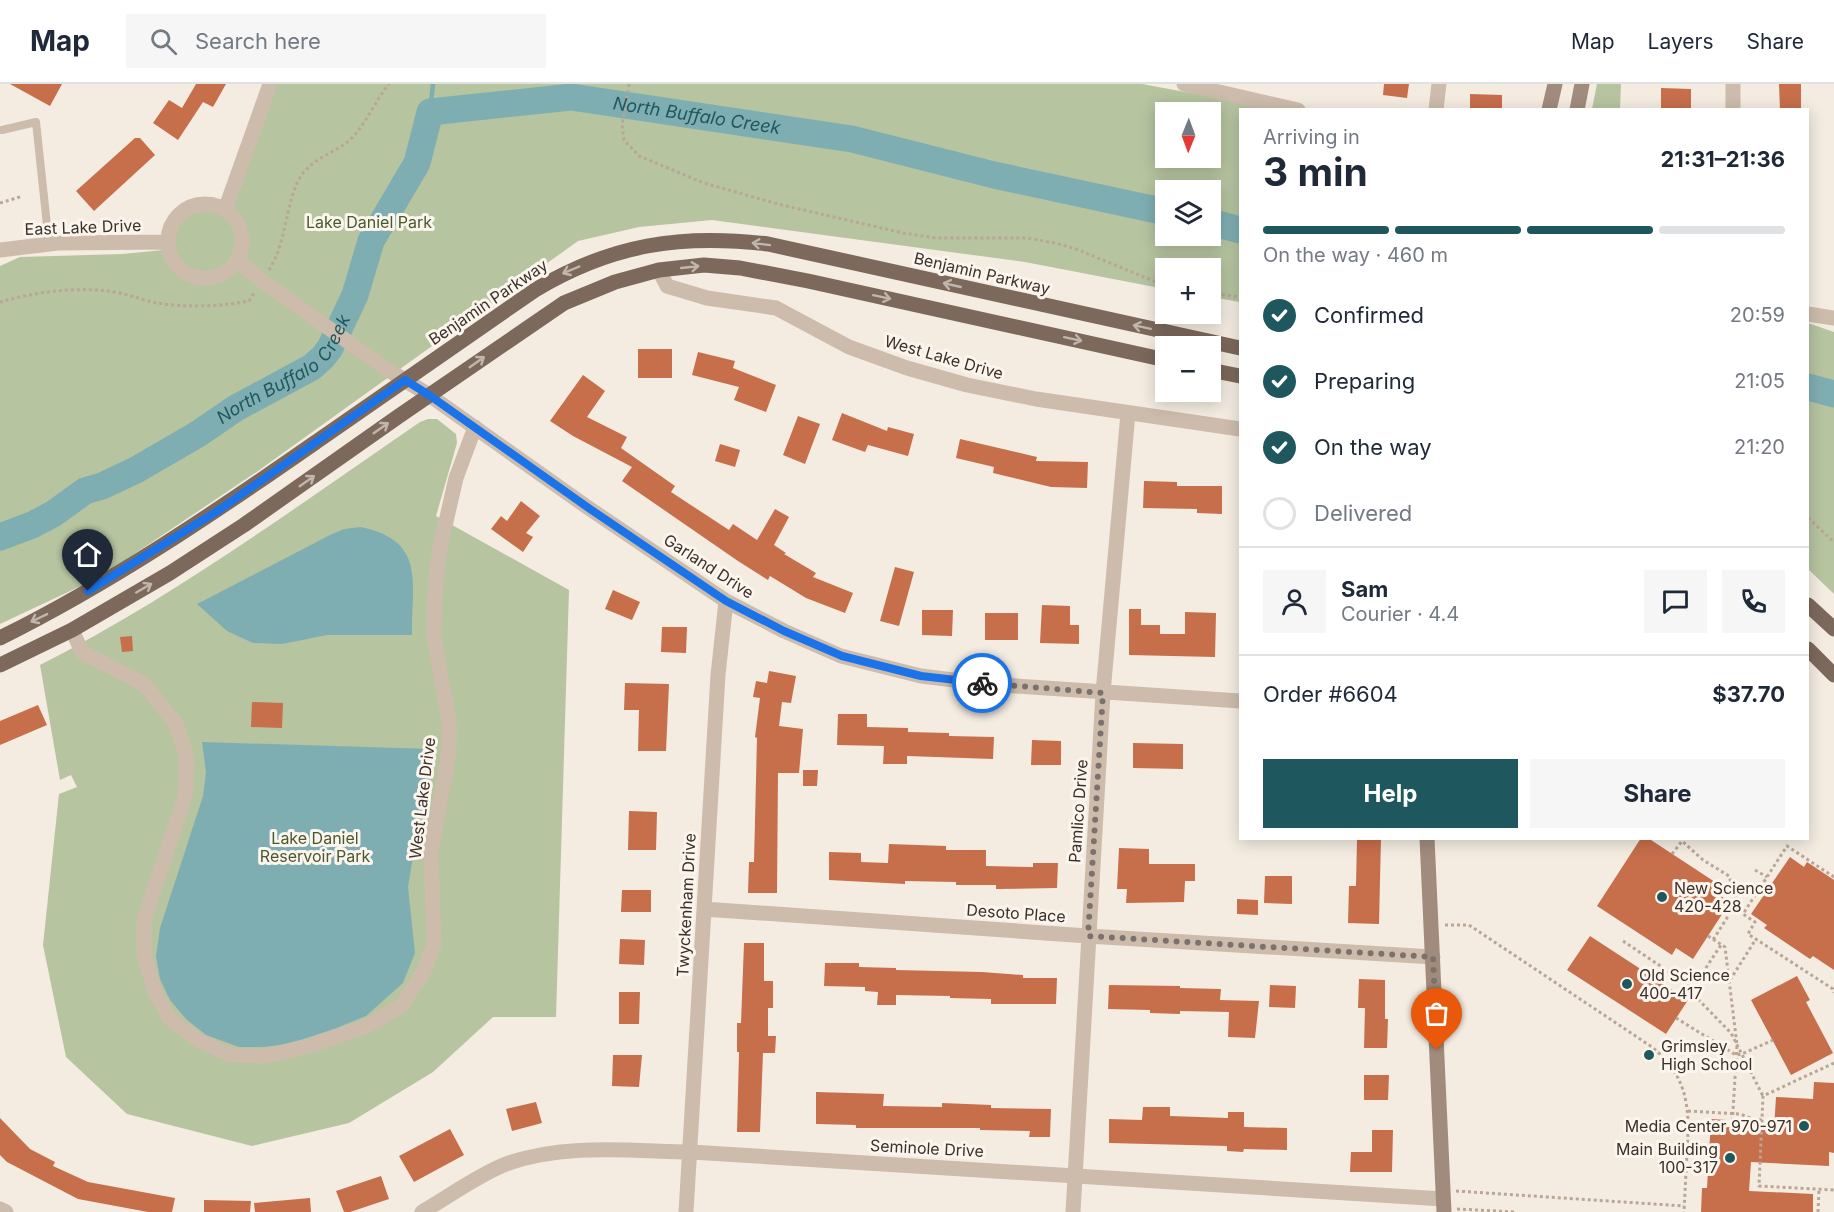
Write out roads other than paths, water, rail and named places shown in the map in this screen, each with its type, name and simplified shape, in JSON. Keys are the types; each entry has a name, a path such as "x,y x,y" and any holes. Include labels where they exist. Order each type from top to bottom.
{"main road":[{"path":"1550,108 1555,84"},
{"path":"1577,108 1582,84"},
{"name":"Benjamin Parkway","path":"0,638 74,600 219,510 535,290 563,273 611,254 649,244 691,240 730,240 768,244 1239,348"},
{"path":"0,665 72,630 170,573 235,531 564,303 615,282 659,270 704,265 740,268 1155,358"},
{"path":"1221,372 1239,376"},
{"path":"1809,606 1834,629"},
{"path":"1809,650 1834,675"},
{"path":"1427,840 1443,1202"}],"street":[{"path":"225,210 270,84"},
{"path":"1436,108 1439,84"},
{"path":"1733,84 1733,108"},
{"path":"1190,85 1289,108"},
{"path":"215,205 225,210 234,217 240,227 241,249 237,260 229,269 208,278 185,272 176,264 168,242 174,220 192,206 215,205"},
{"name":"East Lake Drive","path":"0,250 49,244 110,241 168,242"},
{"name":"Garland Drive","path":"237,260 262,281 590,509 726,601 784,631 842,656 921,676 986,684 1239,701"},
{"name":"West Lake Drive","path":"659,270 667,286 707,298 776,308 849,347 907,368 967,385 1036,399 1239,429"},
{"path":"1809,314 1834,318"},
{"name":"Pamlico Drive","path":"1073,1212 1103,693 1128,413"},
{"name":"West Lake Drive","path":"72,630 82,652 144,684 176,724 187,758 185,796 144,919 144,956 155,992 170,1019 196,1039 230,1055 266,1056 312,1045 367,1026 401,1006 424,971 434,945 431,852 449,751 449,721 434,638 437,571 439,552 456,478 475,427"},
{"name":"Twyckenham Drive","path":"686,1212 718,675 726,601"},
{"name":"Desoto Place","path":"704,909 1433,957"},
{"name":"Seminole Drive","path":"422,1212 467,1183 507,1164 550,1153 603,1150 691,1152 1075,1175 1443,1202"},
{"path":"0,1209 6,1212"}],"lane":[{"path":"2,130 36,122 49,244"}],"water":[{"path":"361,527 397,542 406,554 413,582 412,635 327,635 282,644 253,643 227,631 197,604 330,535 344,529"},
{"path":"202,742 432,749 429,787 419,821 408,887 415,953 403,983 366,1016 288,1044 239,1047 206,1035 186,1019 170,1000 160,979 156,956 160,928 203,796 206,772"}],"waterway":[{"path":"430,112 433,84"},
{"name":"North Buffalo Creek","path":"0,537 53,514 85,491 102,486 136,470 198,434 236,408 312,367 323,357 330,348 355,295 371,241 417,163 430,112 571,97 852,139 994,175 1155,210"},
{"name":"North Buffalo Creek","path":"1221,225 1239,230"},
{"name":"North Buffalo Creek","path":"1809,387 1834,394"}],"place":[{"name":"New Science 420-428","path":"1662,897"},
{"name":"Old Science 400-417","path":"1627,984"},
{"name":"Grimsley High School","path":"1649,1055"},
{"name":"Media Center 970-971","path":"1804,1126"},
{"name":"Main Building 100-317","path":"1730,1158"}],"park label":[{"name":"Lake Daniel Park","path":"369,222"},
{"name":"Lake Daniel Reservoir Park","path":"315,847"}]}
